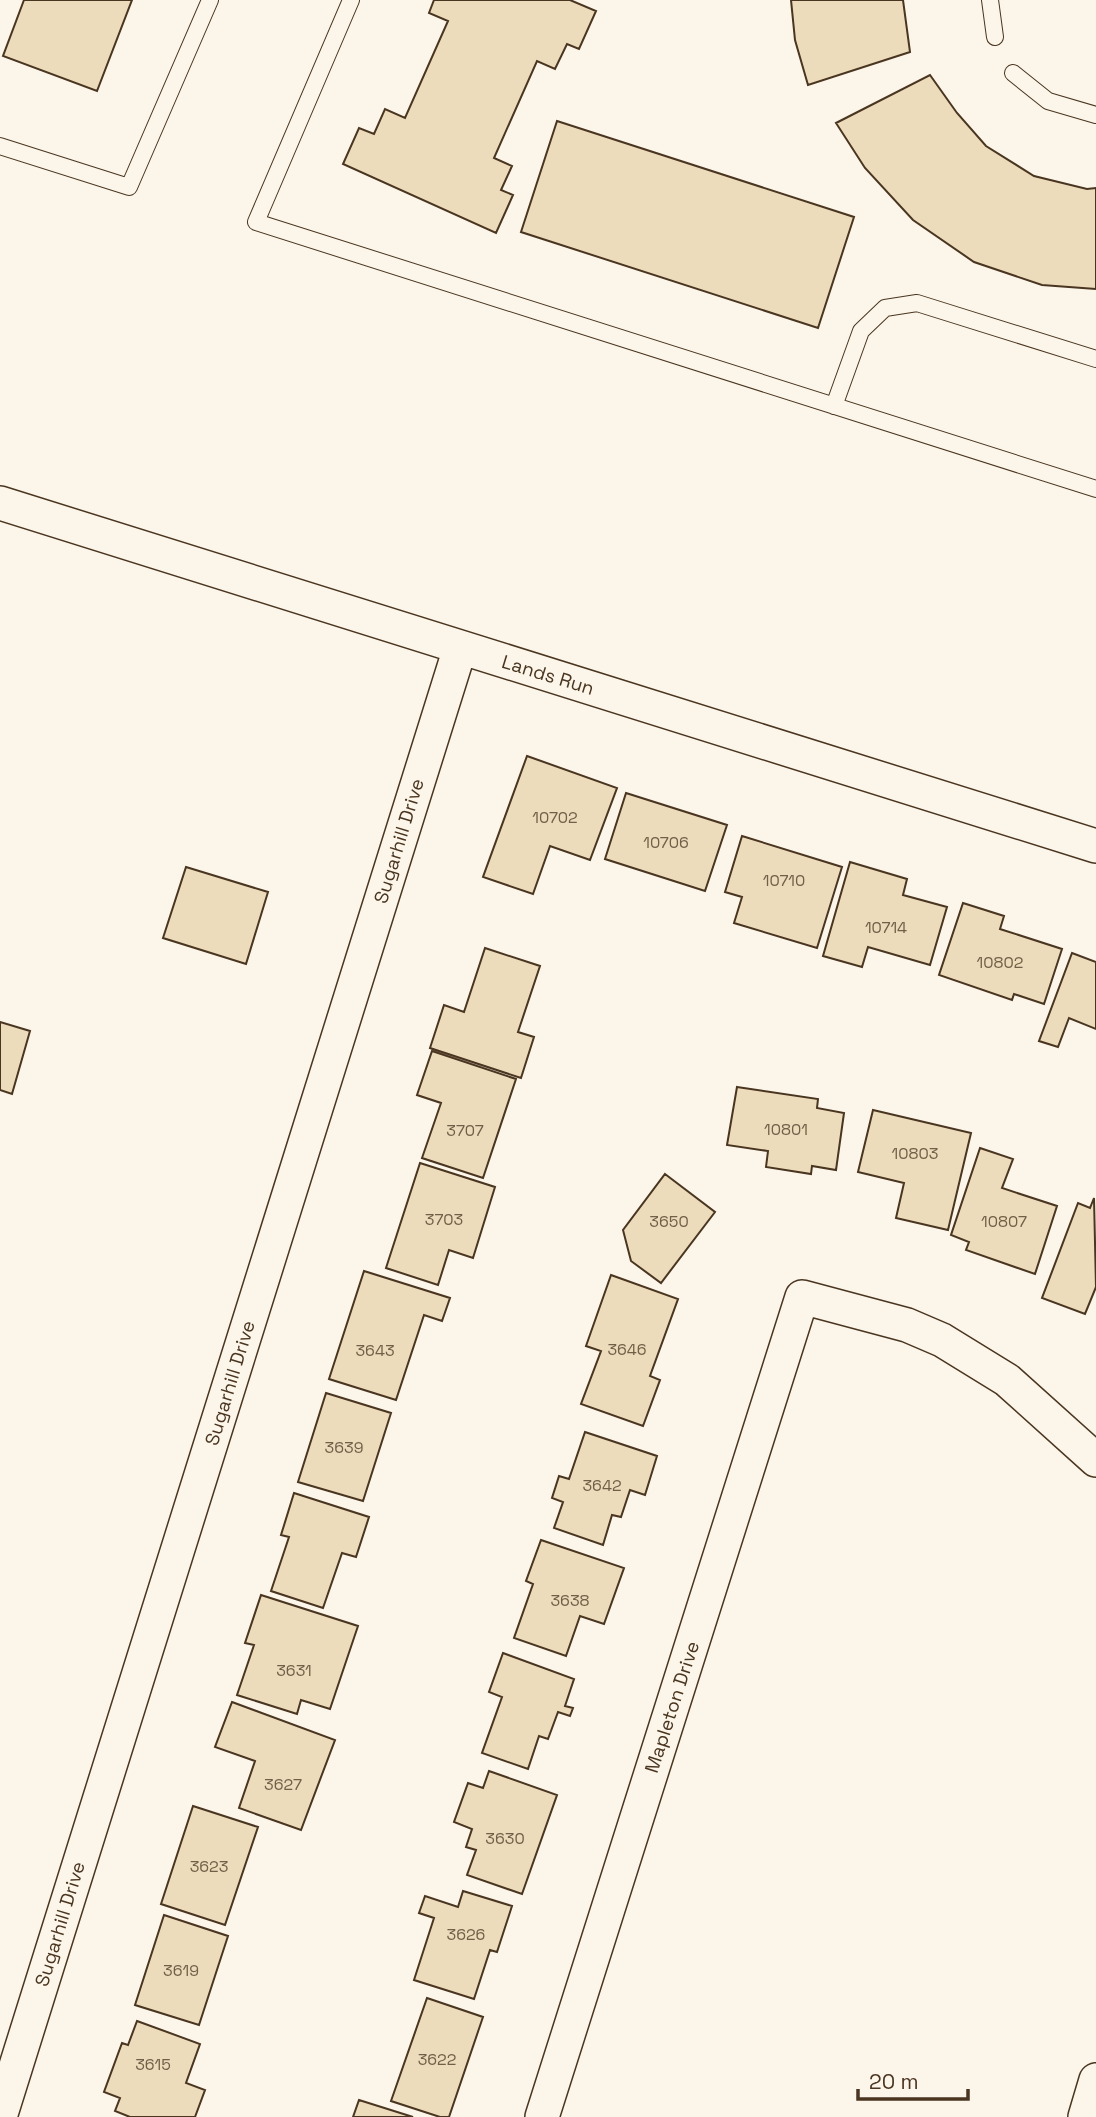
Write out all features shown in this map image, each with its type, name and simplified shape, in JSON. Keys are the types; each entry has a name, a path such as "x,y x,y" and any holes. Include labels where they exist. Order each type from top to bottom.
{"street":[{"name":"Lands Run","path":"0,503 1096,846"},
{"name":"Sugarhill Drive","path":"0,2117 460,648"},
{"name":"Mapleton Drive","path":"542,2117 802,1297 907,1325 942,1340 1007,1380 1096,1460"},
{"path":"1084,2117 1096,2080"}],"lane":[{"path":"0,146 129,187 211,0"},
{"path":"351,0 256,222 1096,489"},
{"path":"990,0 995,37"},
{"path":"1013,73 1048,101 1096,115"},
{"path":"834,405 861,331 885,308 917,303 1096,359"}],"building":[{"path":"24,0 132,0 97,91 3,56"},
{"path":"434,0 570,0 596,11 579,49 567,44 555,69 537,61 494,158 512,166 501,190 513,195 496,233 343,164 359,128 374,134 385,109 405,118 448,21 429,13"},
{"path":"791,0 903,0 910,52 808,85 795,40"},
{"path":"930,75 957,113 986,146 1034,176 1087,189 1096,188 1096,289 1042,285 974,262 913,220 865,168 836,123"},
{"path":"557,121 854,217 818,328 521,232"},
{"path":"527,756 617,788 590,860 550,846 533,894 483,877"},
{"path":"626,793 727,825 705,891 605,859"},
{"path":"742,836 842,867 817,948 734,923 742,897 725,892"},
{"path":"850,862 907,879 903,895 947,907 930,965 868,947 862,967 823,956"},
{"path":"186,867 268,892 246,964 163,938"},
{"path":"963,903 1004,916 1000,929 1062,949 1044,1004 1014,994 1012,1000 939,975"},
{"path":"485,948 540,966 518,1032 534,1037 521,1078 430,1048 444,1005 464,1012"},
{"path":"1072,953 1096,962 1096,1029 1069,1018 1058,1047 1039,1041"},
{"path":"0,1022 30,1031 12,1094 0,1090"},
{"path":"432,1051 516,1079 483,1178 422,1158 441,1103 417,1095"},
{"path":"737,1087 818,1099 817,1108 844,1113 836,1170 812,1166 811,1174 766,1167 768,1151 727,1145"},
{"path":"873,1110 971,1133 948,1230 896,1218 904,1183 858,1172"},
{"path":"980,1148 1013,1159 1002,1188 1057,1206 1035,1274 966,1250 969,1242 951,1235"},
{"path":"420,1163 495,1187 473,1258 449,1250 438,1285 386,1268"},
{"path":"665,1174 715,1212 661,1283 631,1261 623,1230"},
{"path":"1094,1198 1096,1287 1085,1314 1042,1298 1078,1203 1090,1208"},
{"path":"364,1271 450,1298 442,1321 424,1315 396,1400 329,1379"},
{"path":"611,1275 678,1299 650,1376 660,1380 643,1426 581,1404 601,1351 586,1346"},
{"path":"326,1393 391,1413 363,1501 298,1482"},
{"path":"585,1432 657,1456 645,1495 630,1490 621,1517 612,1515 603,1545 554,1528 563,1502 552,1498 559,1476 569,1479"},
{"path":"294,1493 369,1517 356,1557 342,1553 323,1608 271,1591 289,1537 281,1535"},
{"path":"541,1540 624,1568 604,1624 580,1616 566,1656 514,1638 533,1584 526,1581"},
{"path":"261,1595 358,1626 330,1709 301,1700 297,1714 237,1695 254,1645 245,1643"},
{"path":"503,1653 574,1679 565,1706 573,1708 570,1716 558,1712 548,1739 539,1736 528,1769 482,1753 502,1697 489,1692"},
{"path":"232,1702 335,1740 301,1830 239,1808 255,1761 215,1747"},
{"path":"489,1771 557,1795 522,1894 467,1875 476,1850 466,1847 472,1829 454,1822 468,1783 483,1788"},
{"path":"193,1806 258,1827 225,1925 161,1904"},
{"path":"463,1891 512,1906 497,1952 490,1950 474,1999 414,1980 434,1918 419,1913 425,1896 458,1907"},
{"path":"164,1915 228,1936 199,2025 135,2005"},
{"path":"427,1998 483,2017 449,2117 440,2117 391,2101"},
{"path":"137,2021 200,2044 186,2083 205,2090 195,2117 130,2117 115,2111 120,2098 104,2092 122,2043 128,2045"},
{"path":"359,2100 413,2117 353,2117"}]}
